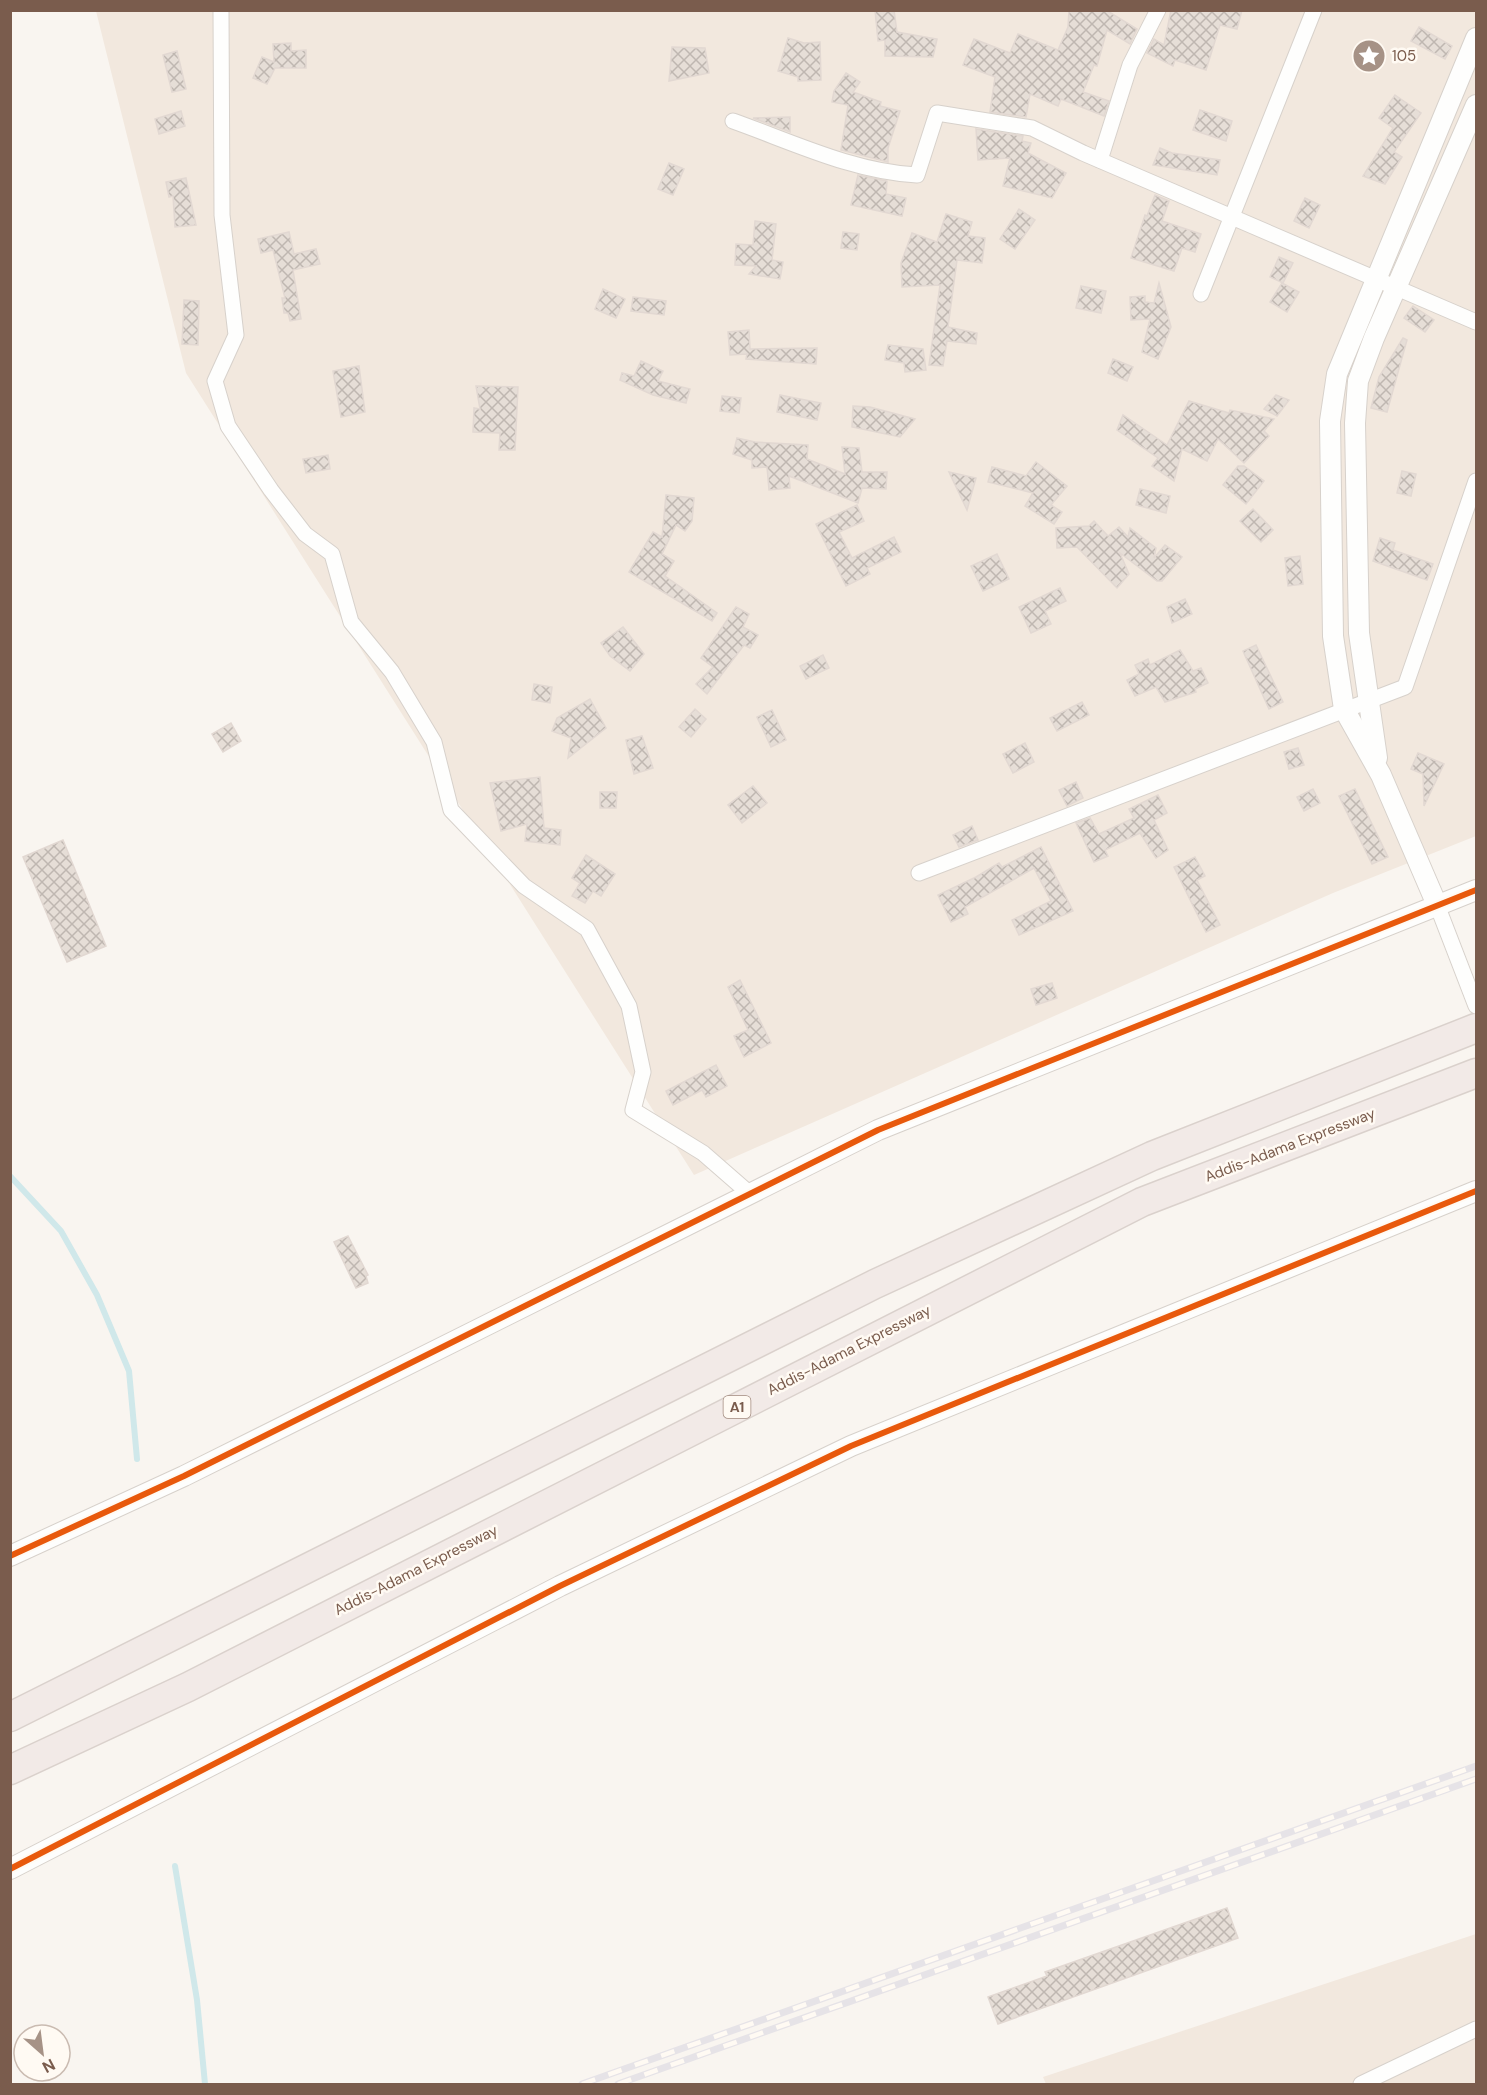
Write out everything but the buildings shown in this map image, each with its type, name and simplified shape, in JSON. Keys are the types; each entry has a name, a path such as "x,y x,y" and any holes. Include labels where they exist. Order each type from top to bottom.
{"highway":[{"path":"10,1717 875,1284 1152,1156 1476,1028"},
{"name":"Addis-Adama Expressway","path":"10,1770 199,1682 1142,1202 1476,1073"}],"street":[{"path":"221,10 222,215 236,335 215,381 228,426 271,490 305,534 332,554 351,622 392,672 434,742 451,810 524,886 586,929 629,1006 643,1072 633,1110 703,1153 750,1194"},
{"path":"1100,160 1130,65 1158,10"},
{"path":"1201,294 1314,10"},
{"path":"1476,38 1336,374 1330,421 1333,636 1344,710 1380,775 1437,905 1476,1006"},
{"path":"1380,775 1367,702 1359,633 1355,423 1358,381 1476,105"},
{"path":"733,121 844,160 896,174 917,175 937,113 1032,128 1100,160 1476,322"},
{"path":"919,873 1405,687 1476,481"},
{"path":"10,1556 184,1476 878,1130 1476,890"},
{"path":"10,1869 560,1586 851,1446 1476,1191"},
{"path":"1361,2085 1476,2029"}],"shaded area":[{"path":"96,11 1476,11 1476,836 1333,893 694,1175 186,373"},
{"path":"1476,1934 1476,2084 1046,2084 1043,2077"}],"waterway":[{"path":"10,1176 61,1231 97,1295 129,1371 137,1459"},
{"path":"175,1866 197,2000 205,2084"}],"railway":[{"path":"582,2084 1476,1766"},
{"path":"618,2084 1476,1779"}],"cycle path":[{"path":"10,1556 184,1476 878,1130 1476,890"},
{"path":"10,1869 560,1586 851,1446 1476,1191"}],"place":[{"name":"105","path":"1369,56"}]}
